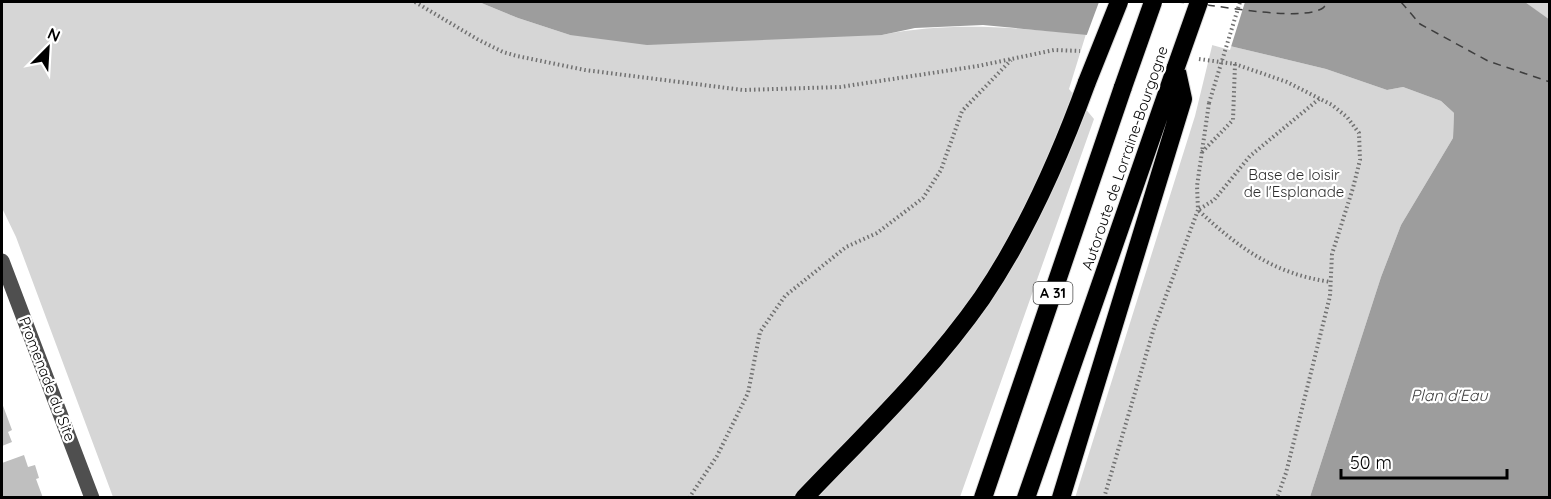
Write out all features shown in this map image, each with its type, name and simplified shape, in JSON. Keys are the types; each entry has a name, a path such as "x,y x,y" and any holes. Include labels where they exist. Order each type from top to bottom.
{"highway":[{"path":"804,498 940,354 982,297 1020,235 1068,134 1119,2"},
{"name":"Autoroute de Lorraine-Bourgogne","path":"983,498 1153,2"},
{"name":"Autoroute de Lorraine-Bourgogne","path":"1026,498 1183,62 1199,2"},
{"path":"1061,498 1183,99 1183,62"}],"street":[{"name":"Promenade du Site","path":"2,261 92,498"}],"path":[{"path":"415,2 477,39 510,54 585,70 743,90 840,87 1012,60 1054,51 1088,51"},
{"path":"1104,498 1154,328 1198,210 1197,186 1209,103 1240,2"},
{"path":"689,498 717,456 748,393 760,332 785,296 846,247 878,234 923,198 941,170 962,111 1012,60"},
{"path":"1183,62 1235,64 1287,82 1332,105 1347,117 1359,133 1360,160 1332,254 1330,296 1286,473 1277,498"},
{"path":"1201,153 1233,120 1235,64"},
{"path":"1198,210 1214,200 1250,156 1319,98"},
{"path":"1198,210 1233,241 1267,263 1308,279 1331,282"}],"green space":[{"path":"2,2 479,2 570,35 882,35 959,27 1086,34 1069,89 1094,119 960,497 113,497 16,237 2,208"},
{"path":"1525,2 1549,2 1549,20"},
{"name":"Base de loisir de l'Esplanade","path":"1213,42 1326,69 1387,90 1403,87 1441,101 1454,113 1453,138 1401,225 1381,277 1310,497 1075,498 1195,116"}],"water":[{"name":"Plan d'Eau","path":"479,2 1525,2 1550,20 1549,497 1310,497 1381,277 1401,225 1453,138 1454,113 1441,101 1403,87 1387,90 1326,69 1213,42 1151,41 983,25 915,28 882,35 647,45 570,35"}],"pier":[{"path":"1099,2 1245,2 1230,50 1212,45 1151,44 1086,37"}],"building":[{"path":"2,403 12,430 8,432 12,442 2,446"},
{"path":"24,455 28,467 35,465 39,478 36,479 43,498 2,498 2,463"}],"ferry route":[{"path":"1176,2 1190,3"},
{"path":"1207,5 1284,14 1313,12 1323,8 1329,2"},
{"path":"1401,2 1420,24 1488,61 1550,82"}]}
